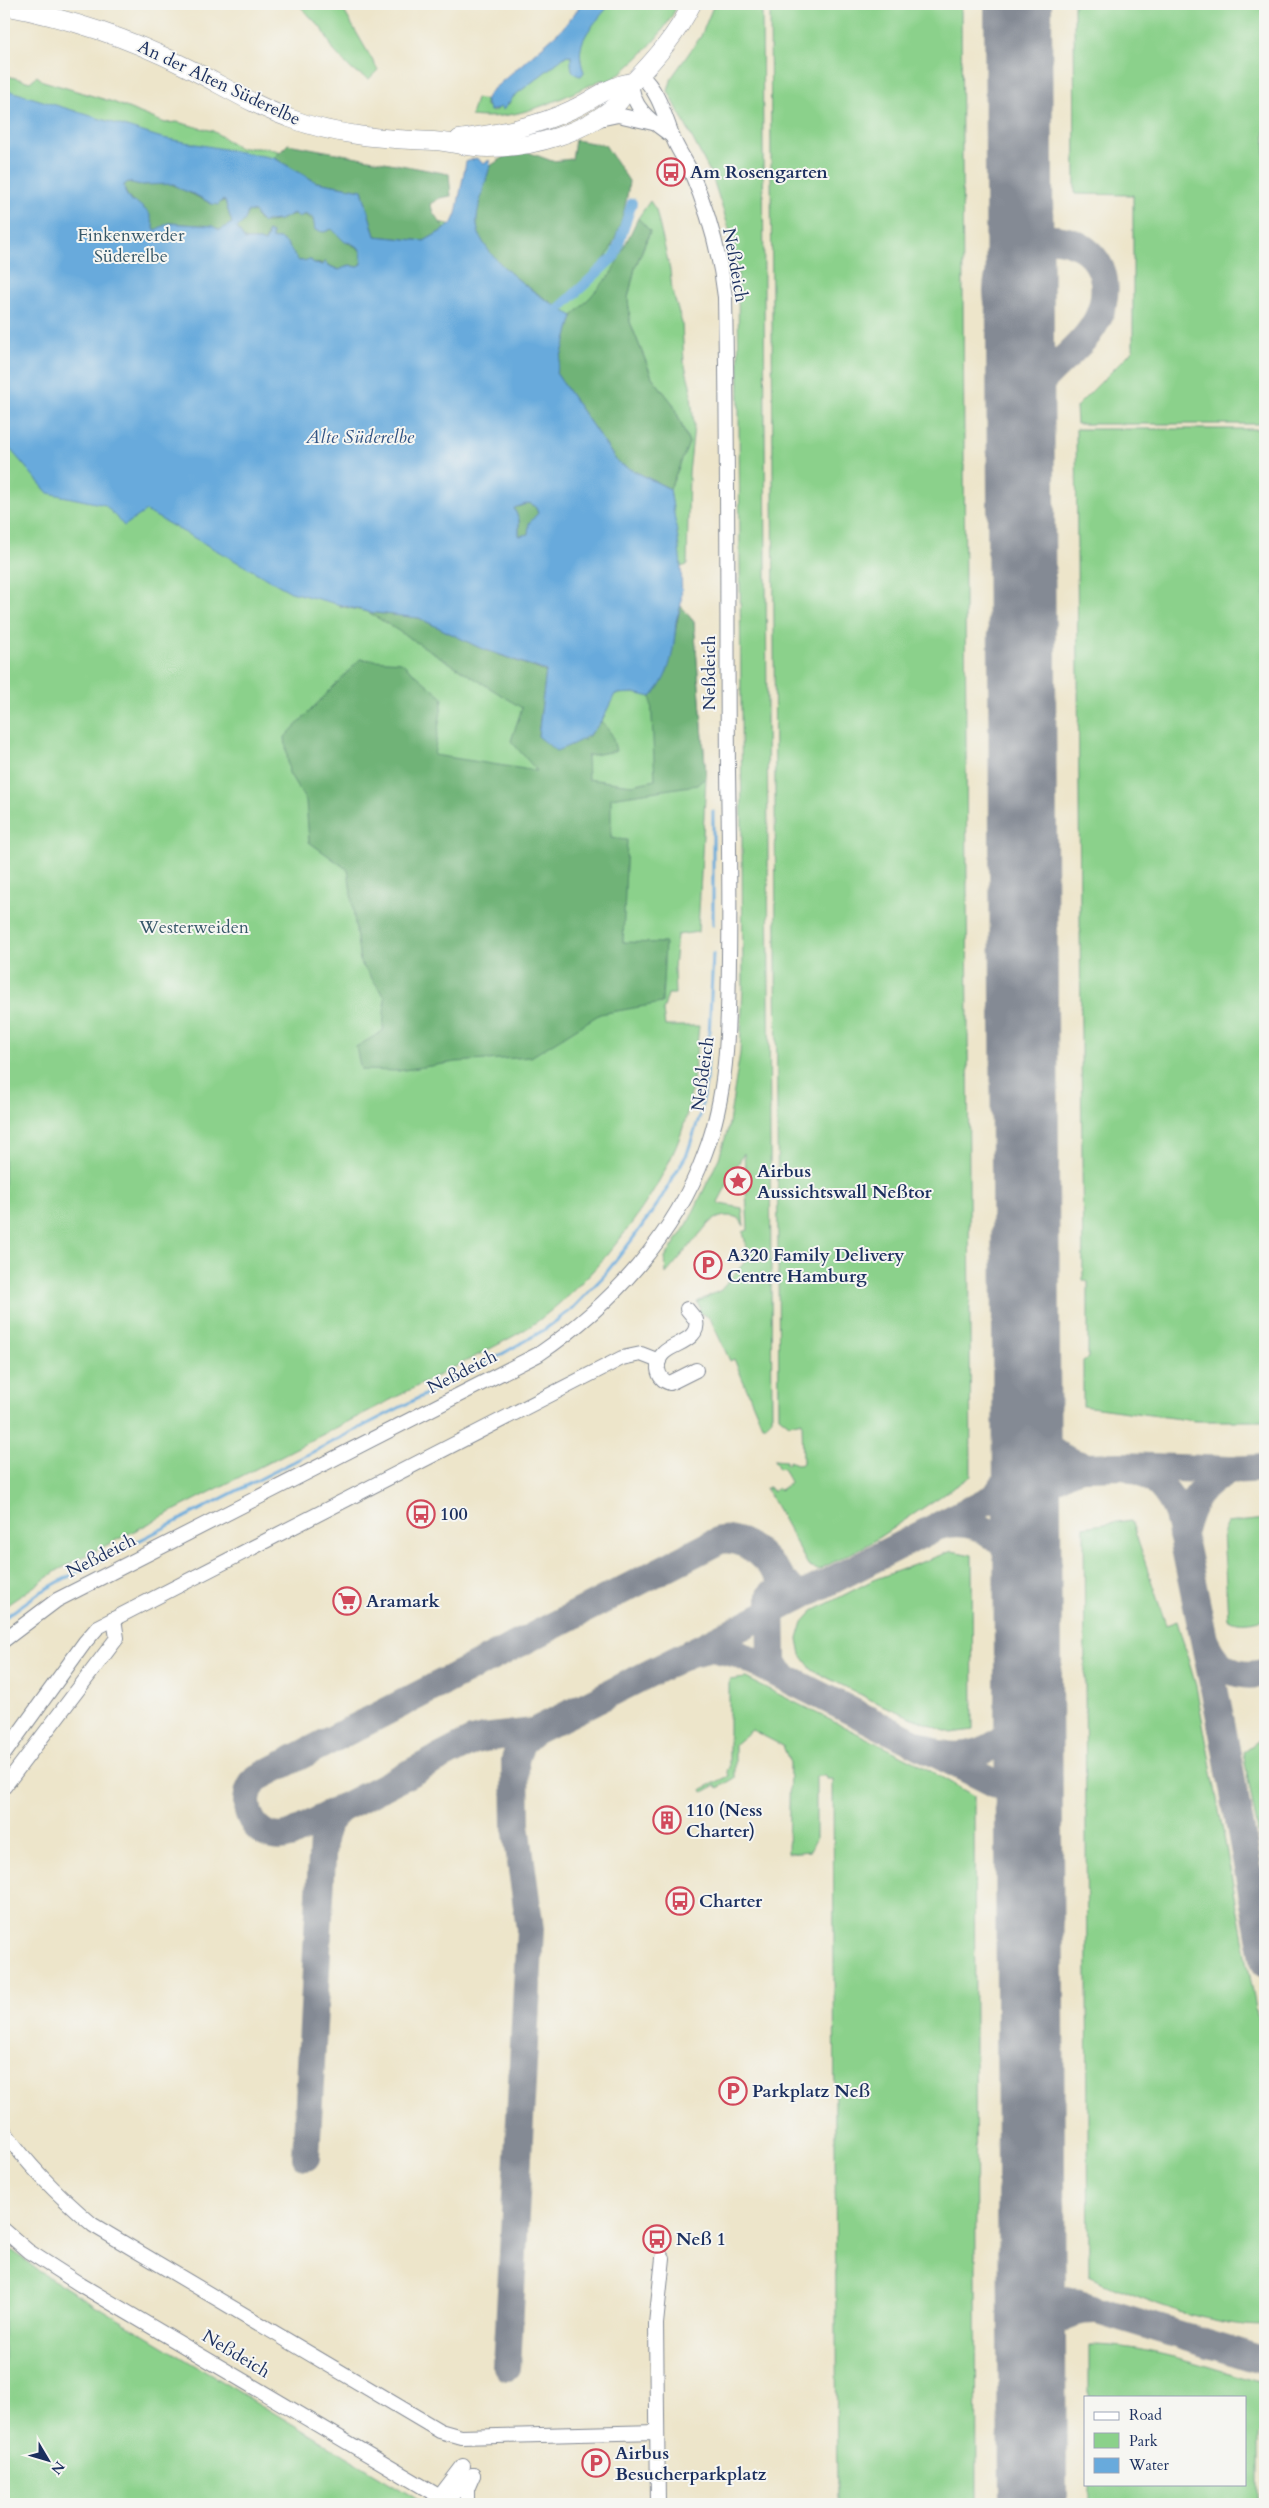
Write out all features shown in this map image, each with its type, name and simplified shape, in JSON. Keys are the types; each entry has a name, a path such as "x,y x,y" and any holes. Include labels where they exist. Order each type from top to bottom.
{"main road":[{"path":"636,79 671,39 692,4"},
{"name":"An der Alten Süderelbe","path":"4,6 55,17 117,36 184,65 264,108 306,125 357,136 438,141 472,147 512,146 557,136 593,121 618,102 636,79"},
{"name":"An der Alten Süderelbe","path":"438,141 506,132 530,126 573,109 614,85 636,79"}],"street":[{"name":"Neßdeich","path":"4,1640 57,1600 539,1354 593,1314 618,1289 649,1252 669,1224 698,1171 718,1109 728,1043 729,810 725,305 722,275 706,211 691,172 672,136 666,114 647,82 636,79 635,102 653,123 672,136"},
{"path":"593,121 607,115 618,115 653,123"},
{"path":"686,1309 696,1320 695,1331 688,1338 666,1351 659,1360 658,1372 670,1383 696,1370"},
{"path":"4,1754 85,1642 98,1627 622,1358 641,1354 659,1360"},
{"path":"4,1787 117,1638 114,1619"},
{"path":"4,2131 34,2170 65,2201 93,2225 440,2431 461,2437 657,2432"},
{"name":"Neßdeich","path":"4,2230 28,2251 81,2284 447,2501"},
{"path":"658,2504 656,2324 663,2258"},
{"path":"447,2501 468,2470 467,2504"}],"green space":[{"path":"298,4 340,4 378,70 369,79 352,70 334,51 323,30"},
{"path":"610,4 678,4 657,37 629,66 609,82 601,80 554,101 522,112 505,116 471,116 476,98 485,100 486,106 489,106 492,112 502,106 507,106 514,96 567,55 571,56 574,73 581,76 584,72 580,51 585,35"},
{"path":"714,4 762,4 772,1419 766,1425 762,1425 734,1359 730,1361 710,1318 698,1312 700,1308 697,1302 721,1290 749,1257 743,1232 748,1230 744,1153 718,1202 742,1208 744,1226 739,1218 723,1216 709,1223 666,1274 665,1258 688,1223 719,1158 728,1129 740,1053 743,986 738,270 733,241 712,176 668,91 672,77 701,36"},
{"path":"770,4 961,4 971,1476 869,1544 818,1570 809,1567 766,1488 769,1487 772,1491 778,1488 780,1490 790,1483 783,1468 779,1469 774,1460 786,1461 786,1464 789,1464 789,1461 800,1465 803,1463 802,1421 789,1424 779,1416"},
{"path":"1074,4 1265,4 1265,424 1077,424 1076,407 1133,350 1133,195 1075,194"},
{"path":"4,75 30,82 37,76 43,81 113,102 165,123 177,122 213,131 239,148 267,148 294,155 410,216 524,240 564,246 627,245 641,247 339,606 368,612 419,618 602,721 614,694 634,693 651,696 681,606 694,622 706,777 698,932 677,935 674,968 675,994 668,994 663,1011 665,1026 699,1026 688,1107 681,1134 657,1184 641,1210 605,1258 564,1299 537,1322 523,1331 58,1570 4,1607"},
{"path":"575,140 605,145 629,181 628,190 619,228 608,254 556,306 521,282 498,262 481,239 477,227 477,214 490,166 512,152 525,151 552,161 572,159"},
{"path":"288,144 449,174 451,196 440,198 430,204 434,214 445,229 424,241 375,236 362,190 316,182 274,158"},
{"path":"128,182 141,185 169,183 212,204 225,201 232,223 220,230 212,226 169,223 156,230 151,220 131,200 125,191 124,185"},
{"path":"650,201 656,210 670,270 672,290 682,323 684,362 690,385 694,426 689,473 687,565 681,567 670,489 689,442 673,404 652,377 630,322 628,298 635,268 650,232 638,218"},
{"path":"248,211 255,212 258,220 268,222 297,214 305,215 324,232 332,229 348,243 359,249 362,264 357,267 350,265 339,270 324,263 314,264 311,260 299,261 285,242 272,239 272,233 268,231 265,242 245,240 237,228"},
{"path":"638,218 650,231 635,268 628,298 630,322 652,377 673,404 689,443 670,489 618,463 556,373 573,316 611,274"},
{"path":"1076,429 1265,429 1265,1421 1195,1421 1083,1406 1083,1361 1088,1358 1088,1282 1083,1280"},
{"path":"529,503 535,506 538,513 528,535 519,536 519,520 514,508"},
{"path":"681,606 694,622 706,777 697,785 611,798 611,838 627,840 623,942 665,943 662,1003 600,1014 531,1057 456,1062 398,1071 361,1070 356,1047 383,1031 385,997 360,962 348,870 309,842 306,801 289,773 285,737 360,659 401,662 443,698 434,755 537,771 511,741 522,708 368,612 419,618 478,647 546,672 538,736 585,740 602,721 612,735 616,751 587,756 588,779 632,785 655,780 651,697 659,687 668,665"},
{"path":"1265,1519 1265,1619 1237,1622 1228,1618 1223,1532 1227,1523"},
{"path":"1131,1520 1166,1625 1177,1621 1196,1686 1265,2057 1265,2326 1220,2322 1198,2317 1131,2294 1089,2276 1084,1527"},
{"path":"952,1551 972,1555 973,1730 952,1733 942,1730 879,1704 812,1670 801,1655 798,1639 803,1622 813,1611 873,1580"},
{"path":"746,1678 915,1762 974,1796 977,2504 837,2504 833,1779 827,1779 826,1776 816,1776 816,1839 810,1851 788,1853 790,1763 783,1746 752,1730 735,1744 735,1778 718,1788 716,1785 703,1792 702,1789 729,1776 727,1770 729,1768 729,1680"},
{"path":"1262,1738 1265,1741 1265,1870 1243,1752"},
{"path":"4,2244 40,2272 425,2504 15,2504 4,2496"},
{"path":"1089,2345 1112,2346 1156,2353 1265,2384 1265,2432 1258,2434 1258,2504 1090,2504 1090,2486 1246,2486 1246,2396 1089,2396"}],"water":[{"path":"582,4 610,4 582,43 580,52 584,72 581,76 573,72 571,56 567,55 514,96 503,110 501,107 490,111 485,100 490,92 562,29"},
{"name":"Alte Süderelbe","path":"4,89 162,138 274,158 316,182 362,190 375,236 424,241 445,229 452,223 456,214 466,162 476,158 484,164 489,160 490,166 479,205 477,220 481,239 490,252 516,278 547,301 573,316 556,373 618,463 670,489 679,546 682,589 681,604 667,671 658,689 651,697 634,693 615,694 604,716 593,731 579,741 556,751 538,736 546,671 478,647 419,618 368,612 291,592 146,511 124,526 105,505 48,493 4,442","holes":["128,182 141,185 174,184 180,189 212,204 218,205 222,200 225,201 232,223 220,230 212,226 169,223 155,230 149,213 136,202 131,202 125,192 124,185","248,211 255,212 263,223 265,221 280,220 294,213 299,217 305,214 313,218 315,230 324,232 332,229 345,242 359,248 362,264 357,267 350,265 339,270 327,265 325,261 323,265 314,264 311,260 299,261 285,242 272,239 272,233 267,231 268,236 265,242 245,240 237,228 245,220","529,503 535,506 538,513 529,523 528,534 519,536 519,520 514,508"]}],"waterway":[{"path":"549,318 615,256 632,203"},
{"path":"713,811 713,925"},
{"path":"4,1618 39,1593 62,1580 481,1366 544,1330 572,1309 602,1278 631,1241 657,1205 687,1154 700,1115 707,1077 713,954"}],"taxiway":[{"path":"1020,377 1016,347 997,298 1003,266 1017,249 1036,241 1057,239 1077,245 1094,258 1103,277 1103,303 1099,317 1083,340 1033,392 1020,427"},
{"path":"1026,1409 1034,1430 1047,1446 1064,1459 1085,1466 1074,1469 1047,1485 1035,1502 1027,1523"},
{"path":"999,1491 1019,1465 1027,1444"},
{"path":"1029,1825 1022,1807 1008,1790 738,1654 712,1648 690,1653 1051,1468 1122,1466 1230,1470 1265,1468"},
{"path":"1131,1468 1147,1475 1160,1485 1166,1491 1178,1514 1221,1722 1265,1963"},
{"path":"1182,1535 1188,1514 1197,1496 1211,1482 1230,1470"},
{"path":"939,1526 955,1523 969,1524 993,1535 1012,1555 1027,1580"},
{"path":"690,1653 533,1732 472,1741 290,1835 278,1837 267,1834 258,1828 248,1810 247,1799 250,1788 257,1778 720,1540 744,1543 754,1550 764,1558 799,1597"},
{"path":"771,1595 772,1659 776,1669 787,1678"},
{"path":"1206,1644 1216,1660 1230,1670 1246,1675 1265,1673"},
{"path":"942,1754 961,1756 980,1752 998,1743 1012,1730 1028,1703"},
{"path":"507,2367 530,1929 516,1825 515,1760 521,1743 533,1732"},
{"path":"306,2157 323,1839 328,1822 341,1808"},
{"path":"1032,2272 1036,2286 1049,2295 1265,2361"},
{"path":"1032,2352 1044,2334 1057,2321 1074,2313 1095,2310"}],"runway":[{"path":"1018,4 1033,2504"}],"place":[{"name":"Am Rosengarten","path":"671,172"},
{"name":"Airbus Aussichtswall Neßtor","path":"738,1181"},
{"name":"A320 Family Delivery Centre Hamburg","path":"708,1265"},
{"name":"100","path":"421,1514"},
{"name":"Aramark","path":"347,1601"},
{"name":"110 (Ness Charter)","path":"667,1820"},
{"name":"Charter","path":"680,1901"},
{"name":"Parkplatz Neß","path":"733,2091"},
{"name":"Neß 1","path":"657,2239"},
{"name":"Airbus Besucherparkplatz","path":"596,2463"}],"park label":[{"name":"Finkenwerder Süderelbe","path":"131,245"},
{"name":"Westerweiden","path":"194,927"}]}
